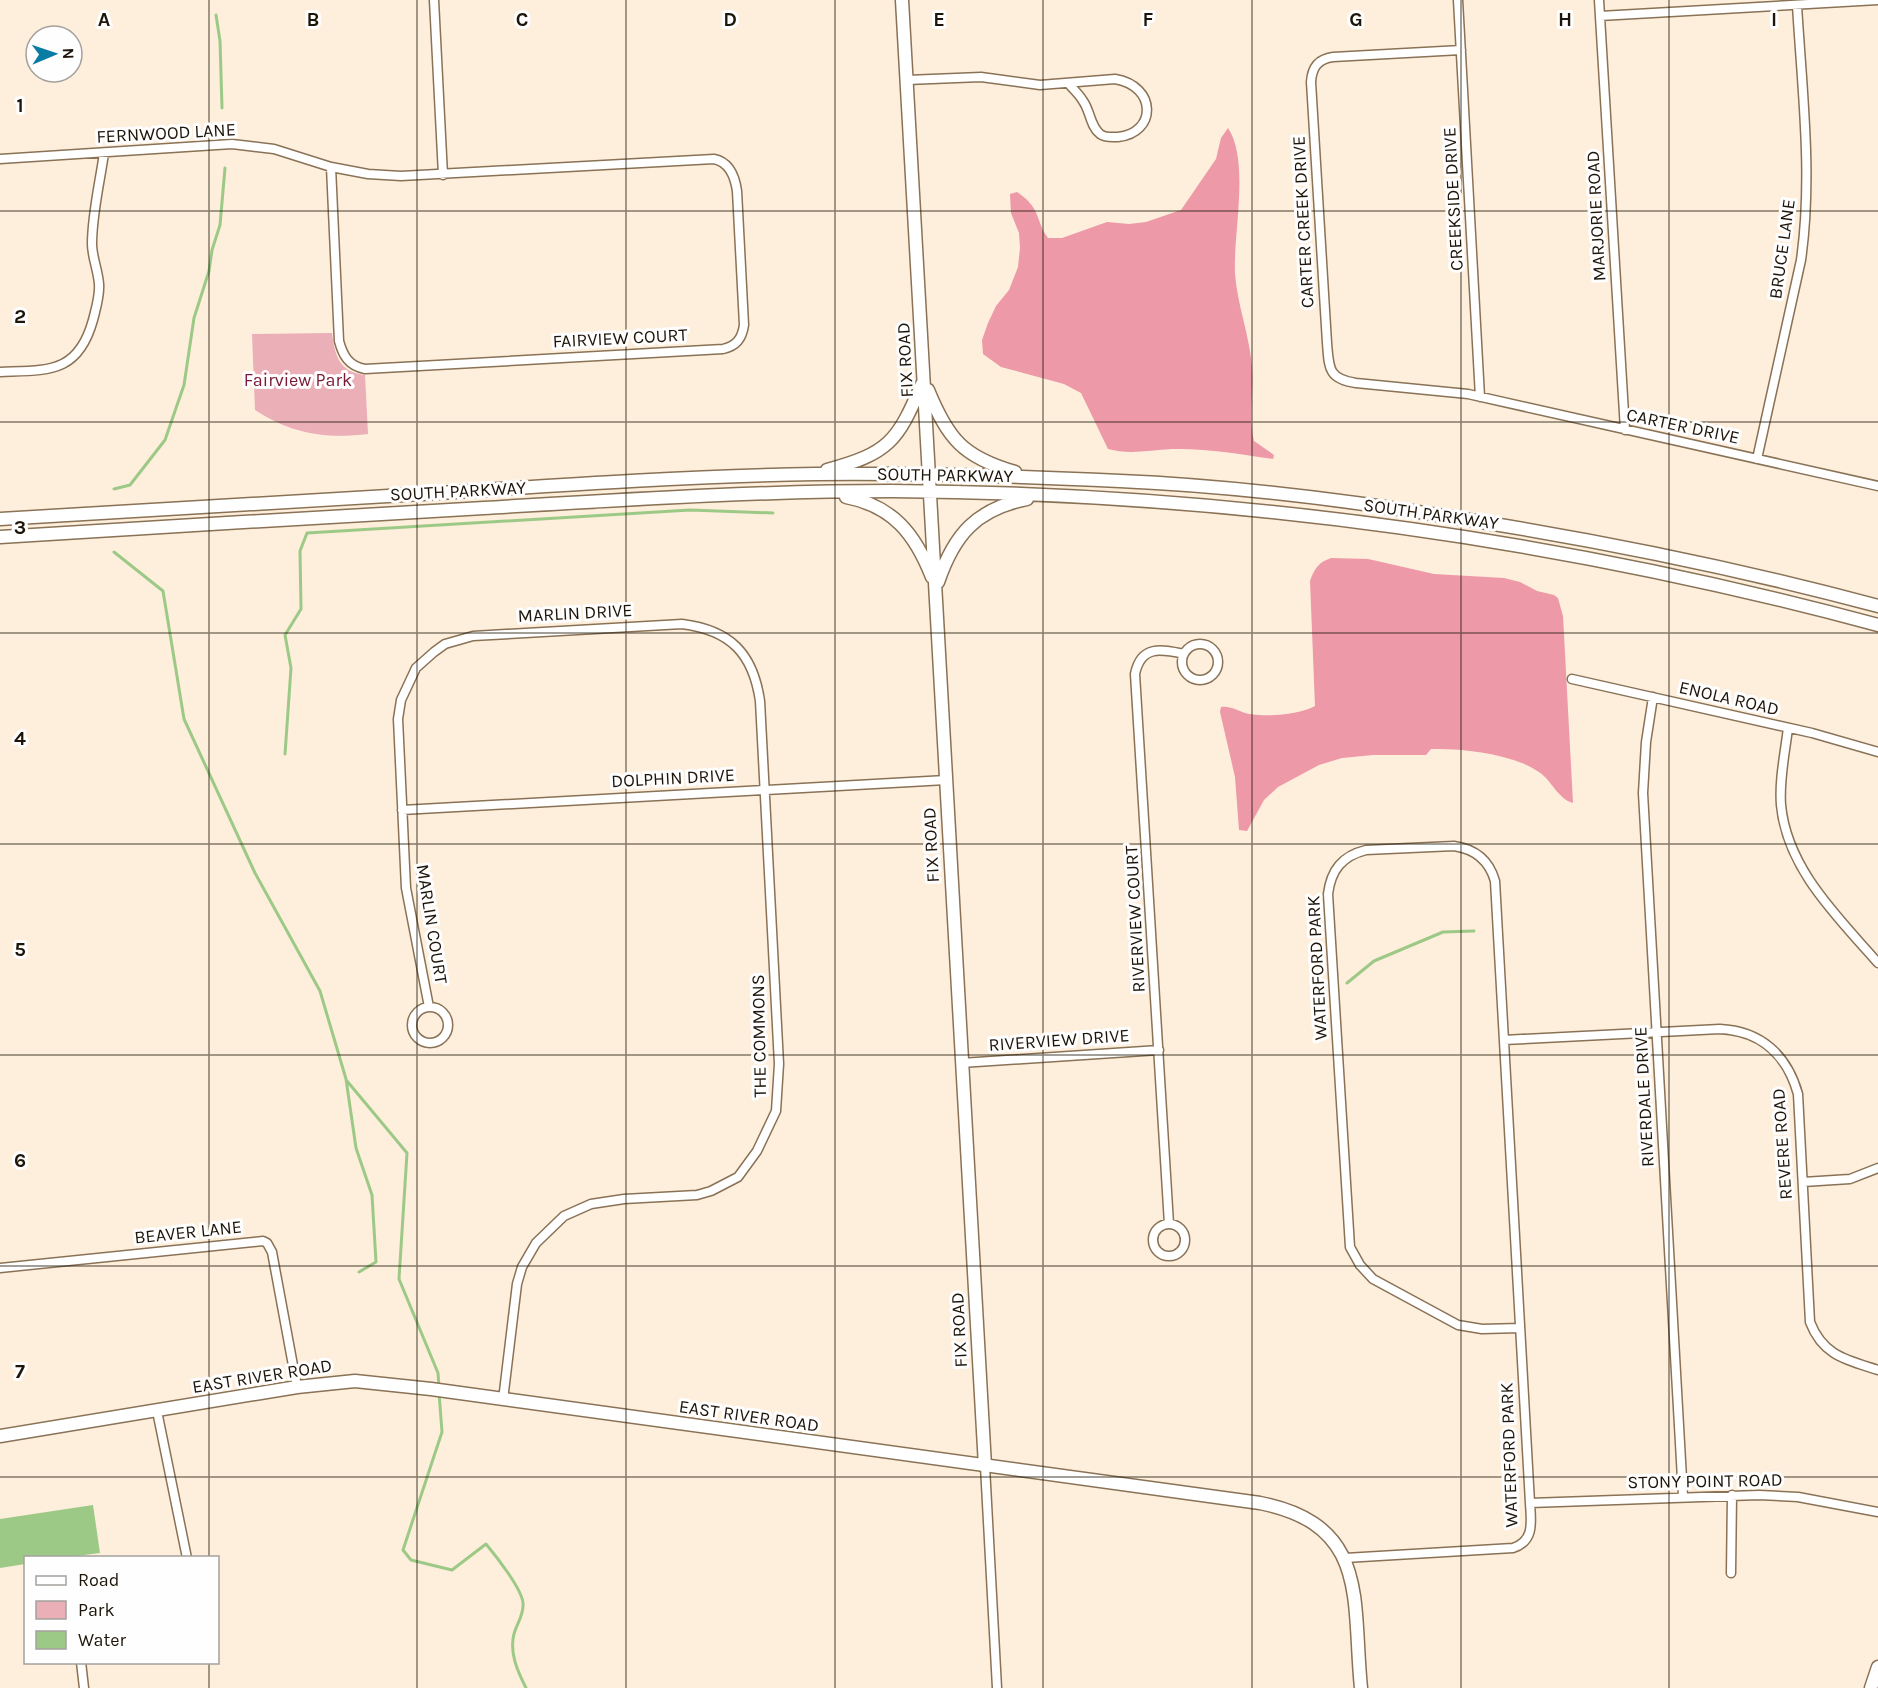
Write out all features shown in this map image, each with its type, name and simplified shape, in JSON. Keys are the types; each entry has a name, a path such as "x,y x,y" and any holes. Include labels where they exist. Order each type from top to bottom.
{"main road":[{"name":"FIX ROAD","path":"902,0 985,1466"},
{"path":"813,474 869,456 885,446 902,427 924,381"},
{"path":"924,381 937,414 958,444 983,461 1031,477"},
{"name":"SOUTH PARKWAY","path":"0,519 747,476 929,475 1123,481 1206,487 1401,509 1637,550 1771,579 1878,606"},
{"path":"809,492 859,500 886,512 897,520 914,540 936,589"},
{"name":"SOUTH PARKWAY","path":"0,537 531,505 809,492 1047,495 1153,501 1272,512 1451,534 1630,566 1749,592 1878,625"},
{"path":"936,589 952,547 962,532 974,521 998,507 1047,495"},
{"name":"EAST RIVER ROAD","path":"0,1436 297,1387 355,1381 431,1389 1277,1507 1295,1512 1314,1523 1331,1539 1345,1558 1353,1585 1361,1688"},
{"path":"1871,1688 1878,1667"}],"street":[{"path":"434,0 443,175"},
{"name":"CREEKSIDE DRIVE","path":"1458,0 1480,397"},
{"name":"MARJORIE ROAD","path":"1599,0 1625,430"},
{"path":"1600,16 1878,0"},
{"name":"BRUCE LANE","path":"1758,459 1801,260 1806,222 1807,182 1797,5"},
{"name":"CARTER CREEK DRIVE","path":"1461,50 1328,58 1316,65 1313,70 1312,94 1330,369 1336,378 1349,382 1454,392 1480,397"},
{"path":"907,80 981,76 1040,85 1115,79 1125,81 1142,92 1147,109 1144,122 1139,128 1125,136 1106,137 1099,133 1084,102 1068,83"},
{"name":"FERNWOOD LANE","path":"0,159 232,144 274,149 331,167"},
{"path":"0,372 57,367 70,360 85,344 99,289 92,242 104,153"},
{"name":"FAIRVIEW COURT","path":"719,160 729,169 736,182 744,325 741,337 734,345 723,348 360,368 347,360 339,341 331,167 369,174 443,175 719,160"},
{"name":"CARTER DRIVE","path":"1480,397 1878,486"},
{"name":"MARLIN DRIVE","path":"402,810 398,719 401,700 416,668 434,652 459,639 521,633 681,624 710,629 721,634 743,654 758,683 766,789"},
{"name":"RIVERVIEW COURT","path":"1195,645 1208,645 1217,654 1218,668 1215,674 1206,680 1192,679 1184,670 1184,654 1195,645"},
{"name":"RIVERVIEW COURT","path":"1169,1224 1135,674 1140,660 1154,650 1162,649 1184,654"},
{"name":"ENOLA ROAD","path":"1572,679 1788,728 1878,752"},
{"name":"RIVERDALE DRIVE","path":"1653,698 1646,742 1643,793 1683,1496"},
{"path":"1788,728 1781,804 1790,845 1805,874 1825,901 1878,963"},
{"name":"DOLPHIN DRIVE","path":"402,810 946,780"},
{"name":"THE COMMONS","path":"503,1400 517,1284 530,1251 549,1229 564,1216 591,1204 624,1199 697,1195 711,1191 738,1177 757,1152 776,1111 779,1064 766,789"},
{"name":"MARLIN COURT","path":"402,810 406,888 429,1007"},
{"name":"WATERFORD PARK","path":"1345,1558 1513,1548 1523,1543 1530,1535 1530,1503 1495,881 1481,857 1466,848 1454,846 1366,850 1347,857 1339,864 1330,880 1328,894 1350,1247 1360,1265 1373,1279 1458,1325 1482,1329 1520,1328"},
{"name":"MARLIN COURT","path":"429,1007 440,1010 448,1021 445,1035 430,1042 416,1036 412,1023 417,1012 429,1007"},
{"name":"REVERE ROAD","path":"1504,1040 1734,1030 1751,1036 1775,1051 1785,1062 1798,1094 1810,1322 1814,1333 1828,1350 1838,1357 1878,1371"},
{"name":"RIVERVIEW DRIVE","path":"961,1063 1159,1050"},
{"path":"1803,1182 1850,1179 1878,1168"},
{"name":"BEAVER LANE","path":"0,1268 263,1241 267,1243 272,1252 297,1387"},
{"path":"157,1411 187,1556"},
{"name":"FIX ROAD","path":"985,1466 997,1688"},
{"path":"1731,1573 1732,1495"},
{"name":"STONY POINT ROAD","path":"1530,1503 1732,1495 1798,1497 1878,1512"},
{"path":"81,1664 84,1688"}],"green space":[{"name":"Fairview Park","path":"332,333 340,362 349,370 365,375 368,434 337,436 309,433 282,425 255,410 252,334"}],"shaded area":[{"path":"1228,128 1235,142 1238,159 1239,198 1235,273 1251,356 1252,432 1254,441 1274,455 1273,459 1197,449 1132,452 1108,449 1081,393 1064,384 1001,367 983,354 982,340 988,323 996,306 1009,290 1018,267 1019,233 1011,213 1010,194 1017,192 1028,201 1035,210 1048,238 1062,238 1107,222 1129,224 1146,222 1181,210 1216,159 1221,138"},
{"path":"1331,558 1368,559 1434,574 1504,578 1520,582 1558,598 1563,616 1573,803 1563,798 1539,772 1516,761 1487,753 1431,749 1426,755 1373,755 1342,758 1319,765 1278,787 1264,800 1247,831 1239,830 1235,777 1220,712 1221,707 1249,714 1265,715 1292,713 1315,706 1310,581 1318,566"}],"water":[{"path":"93,1505 100,1553 77,1556 24,1556 24,1564 0,1568 0,1519"}],"waterway":[{"path":"216,15 220,41 222,108"},
{"path":"114,489 130,485 165,440 184,385 194,318 220,225 225,168"},
{"path":"285,754 291,668 285,635 301,609 300,551 307,533 690,510 773,513"},
{"path":"114,552 163,591 184,719 255,873 320,991 346,1079 356,1148 372,1195 376,1262 359,1272"},
{"path":"1347,983 1374,961 1443,932 1474,931"},
{"path":"347,1081 407,1153 399,1279 438,1373 439,1387"},
{"path":"439,1393 442,1432 403,1550 411,1560 452,1570 486,1544 508,1573 522,1597 522,1611 514,1634 513,1655 526,1688"}]}
